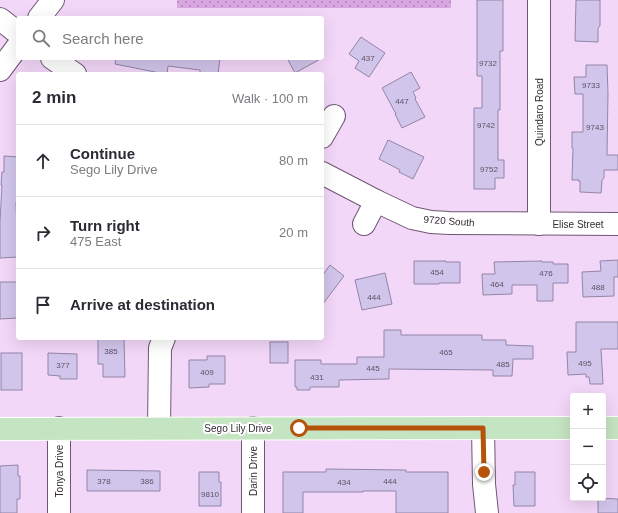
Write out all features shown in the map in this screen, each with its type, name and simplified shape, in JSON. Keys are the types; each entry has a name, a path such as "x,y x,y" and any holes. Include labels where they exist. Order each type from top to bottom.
{"main road":[{"name":"Sego Lily Drive","path":"0,429 570,428"},
{"path":"606,428 618,428"}],"street":[{"path":"41,16 53,0"},
{"name":"Quindaro Road","path":"539,0 539,224"},
{"path":"0,19 16,31"},
{"path":"0,70 16,49"},
{"path":"55,60 72,72"},
{"path":"324,134 334,116"},
{"name":"9720 South","path":"324,174 412,218 431,222 449,223 539,224"},
{"path":"364,224 376,201"},
{"name":"Elise Street","path":"539,224 618,224"},
{"path":"159,428 160,348 163,340"},
{"name":"Tonya Drive","path":"59,428 59,513"},
{"name":"Darin Drive","path":"253,428 254,513"},
{"path":"483,428 484,484 487,513"}],"shaded area":[{"path":"177,0 451,0 451,8 177,8"}],"building":[{"path":"477,0 503,0 503,51 500,51 498,160 504,160 504,178 495,178 495,189 474,189 474,108 482,108 482,76 477,76"},
{"path":"576,0 600,0 600,26 598,28 598,42 575,41"},
{"path":"361,37 385,53 369,77 355,68 359,61 349,54"},
{"path":"116,60 220,60 218,72 200,72 200,70 168,66 167,72 155,72 115,64"},
{"path":"288,60 318,60 297,72 294,72"},
{"path":"586,65 607,65 607,155 618,155 618,170 604,170 601,193 580,192 580,181 572,180 572,132 583,132 583,94 575,94 574,77 586,77"},
{"path":"411,72 420,88 413,92 416,98 415,99 425,117 402,128 382,88"},
{"path":"388,140 424,157 413,179 379,159"},
{"path":"4,156 16,157 16,257 0,258 1,185 2,172 4,172"},
{"path":"618,260 618,277 614,277 614,296 583,297 582,272 601,271 600,261"},
{"path":"414,261 460,262 460,283 414,284"},
{"path":"494,262 553,262 553,264 568,264 568,283 553,283 553,301 537,301 537,285 512,285 512,294 483,295 482,274 495,274"},
{"path":"330,265 344,276 324,302 324,273"},
{"path":"385,273 392,304 362,310 355,280"},
{"path":"0,282 16,282 16,318 0,319"},
{"path":"576,322 618,322 618,349 601,349 603,384 590,384 589,377 586,377 586,374 568,375 567,352 576,352"},
{"path":"384,330 401,330 401,335 482,335 482,340 506,340 506,345 533,346 533,359 513,359 512,376 493,376 493,370 389,369 389,379 339,380 339,387 310,387 310,390 297,390 297,387 295,387 295,360 321,360 321,364 357,364 357,357 384,357"},
{"path":"98,340 124,340 125,377 103,377 103,364 98,364"},
{"path":"270,342 288,342 288,363 270,363"},
{"path":"1,353 22,353 22,390 1,390"},
{"path":"48,353 77,354 77,379 60,379 60,376 48,375"},
{"path":"207,356 225,356 225,384 209,384 209,387 189,388 189,360 207,360"},
{"path":"18,465 18,476 20,476 20,499 17,499 17,513 0,513 0,466"},
{"path":"326,469 448,472 448,513 396,513 396,491 363,491 303,492 303,513 283,513 283,472 326,472"},
{"path":"87,470 160,471 160,491 87,491"},
{"path":"199,472 219,472 219,482 221,482 221,506 199,506"},
{"path":"515,472 535,472 535,506 514,506 513,485 515,485"},
{"path":"606,498 618,499 618,513 598,513 598,501 606,501"}],"route":[{"path":"299,428 483,428 484,472"}]}
